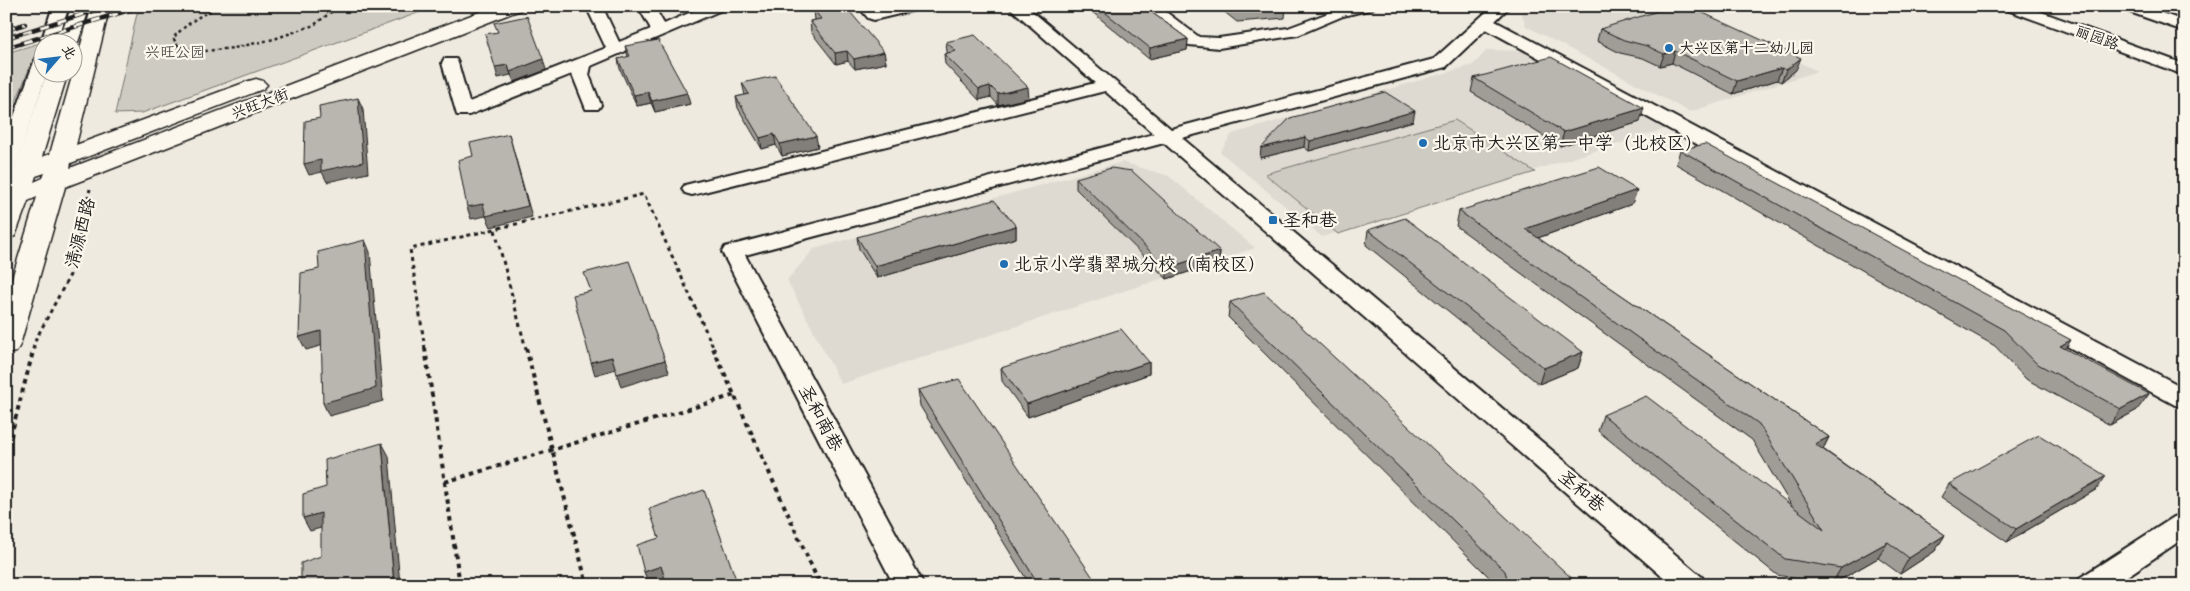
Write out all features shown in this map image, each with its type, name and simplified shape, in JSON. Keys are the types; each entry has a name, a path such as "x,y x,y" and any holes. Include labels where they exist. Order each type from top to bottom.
{"main road":[{"path":"72,32 81,6"},
{"path":"6,345 54,183 101,6"},
{"name":"兴旺大街","path":"12,183 60,159 464,6"},
{"name":"兴旺大街","path":"12,183 54,183 513,6"},
{"path":"6,231 12,183 54,82"}],"street":[{"path":"52,32 61,6"},
{"path":"594,6 616,50"},
{"path":"646,6 660,31"},
{"path":"450,63 463,111 616,50 719,6"},
{"path":"866,6 874,15 915,6"},
{"name":"圣和巷","path":"1016,6 1692,585"},
{"path":"1148,6 1195,42 1219,43 1292,32 1333,10 1367,6"},
{"path":"1168,137 1440,63 1502,6"},
{"name":"丽园路","path":"2010,6 2184,70"},
{"path":"2126,6 2184,26"},
{"path":"1485,22 2184,398"},
{"path":"584,63 580,75 592,105"},
{"path":"12,183 37,82"},
{"path":"692,189 1108,85"},
{"name":"圣和南巷","path":"909,585 733,252 1168,137"},
{"path":"2091,585 2184,524"}],"path":[{"path":"222,6 211,10 183,27 173,38 179,46 204,51 234,48 274,39 314,25 338,6"},
{"name":"清源西路","path":"6,454 36,339 71,273 95,167"},
{"path":"460,585 410,249 644,194 820,585"},
{"path":"495,230 587,585"},
{"path":"445,482 735,395"}],"shaded area":[{"name":"大兴区第十二幼儿园","path":"1529,6 1676,6 1818,71 1690,112 1526,26 1521,12"},
{"name":"北京市大兴区第一中学（北校区）","path":"1487,50 1529,51 1668,128 1322,237 1220,152 1232,134 1473,65"},
{"name":"北京小学翡翠城分校（南校区）","path":"1122,162 1169,176 1255,248 841,384 787,280 814,249"}],"green space":[{"name":"兴旺公园","path":"157,6 437,6 142,113 115,114 137,13"},
{"path":"32,45 32,62 11,113 6,116 6,53"},
{"path":"1455,120 1535,172 1338,234 1265,174"}],"building":[{"path":"833,6 845,6 884,52 854,59 847,51 835,53 810,21 821,19 814,10"},
{"path":"1097,6 1143,6 1188,39 1150,48"},
{"path":"1674,6 1688,6 1801,58 1786,70 1782,68 1737,81 1675,51 1664,54 1647,46 1624,40 1600,29"},
{"path":"527,16 543,59 510,72 508,65 495,67 485,34 498,32 494,23"},
{"path":"975,35 1028,87 998,94 990,86 979,89 944,54 956,51 946,42"},
{"path":"658,40 687,93 652,101 648,92 634,95 618,59 630,56 625,46"},
{"path":"1551,57 1644,108 1564,132 1474,78"},
{"path":"775,76 816,136 780,144 774,134 760,138 736,97 749,94 742,83"},
{"path":"1385,92 1415,111 1310,141 1305,137 1261,148 1290,118"},
{"path":"358,98 363,162 321,171 321,160 304,164 305,121 320,118 319,106"},
{"path":"509,134 528,206 486,216 483,204 467,207 458,160 473,156 470,143"},
{"path":"1705,144 2071,340 2060,346 2149,394 2121,409 2036,363 2004,330 1680,150"},
{"path":"1599,167 1637,190 1525,229 1829,437 1815,444 1945,535 1909,558 1888,542 1841,568 1785,559 1603,415 1646,396 1824,530 1759,424 1459,211"},
{"path":"1111,168 1132,171 1220,251 1167,268 1076,178"},
{"path":"994,200 1016,226 875,266 857,237"},
{"path":"1405,218 1583,352 1544,368 1368,230"},
{"path":"365,240 376,388 323,403 321,331 299,337 301,273 319,269 318,252"},
{"path":"629,261 665,360 617,374 612,357 591,362 573,295 591,291 584,273"},
{"path":"1264,292 1579,585 1509,585 1505,571 1230,302"},
{"path":"1121,329 1149,362 1027,404 1001,368"},
{"path":"959,379 1098,585 1039,585 918,390"},
{"path":"2039,435 2106,476 2016,529 1949,484"},
{"path":"382,443 394,585 301,585 301,563 321,556 321,513 303,518 303,494 326,487 325,460"},
{"path":"704,490 738,585 667,585 661,566 644,572 637,545 659,538 649,509"}],"railway":[{"path":"6,38 109,6"},
{"path":"6,48 142,6"},
{"path":"6,30 25,24"}],"place":[{"name":"大兴区第十二幼儿园","path":"1669,48"},
{"name":"北京市大兴区第一中学（北校区）","path":"1423,143"},
{"name":"圣和巷","path":"1273,220"},
{"name":"北京小学翡翠城分校（南校区）","path":"1004,264"}]}
